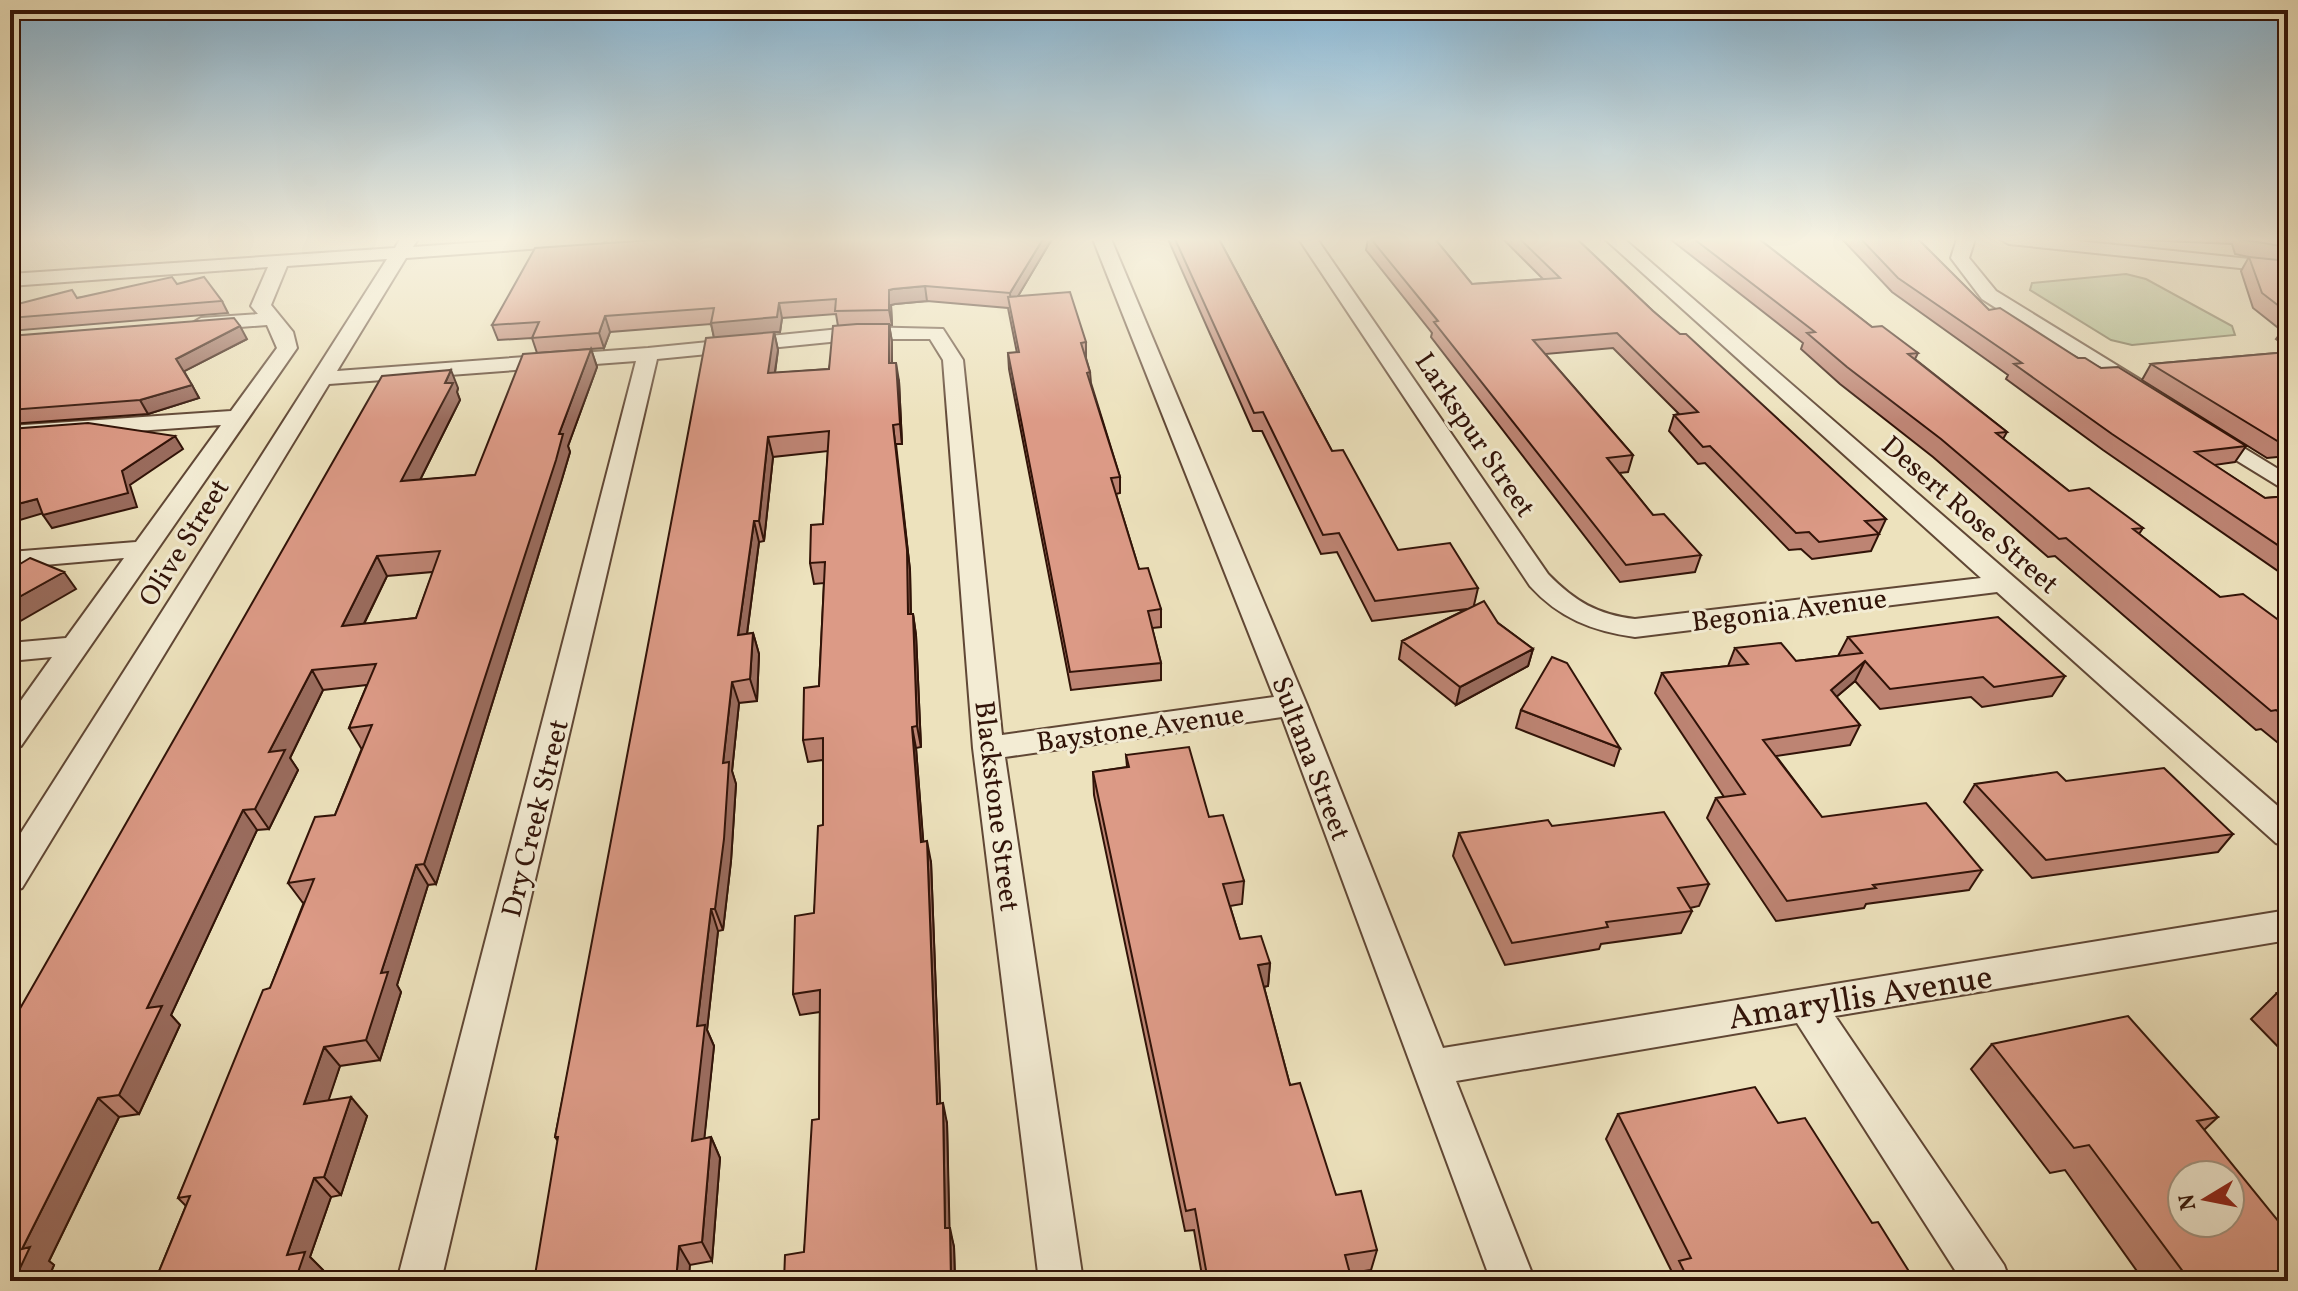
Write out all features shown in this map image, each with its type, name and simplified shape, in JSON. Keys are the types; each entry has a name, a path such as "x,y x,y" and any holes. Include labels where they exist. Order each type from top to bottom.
{"street":[{"name":"Olive Street","path":"10,738 235,417 287,348 283,332 261,306 263,299"},
{"name":"Olive Street","path":"10,878 371,299"},
{"name":"Sultana Street","path":"1127,299 1292,705 1513,1281"},
{"name":"Larkspur Street","path":"1349,299 1539,580 1576,615"},
{"name":"Desert Rose Street","path":"1682,299 2288,834"},
{"path":"1996,299 2157,400"},
{"path":"179,326 272,319"},
{"name":"Blackstone Street","path":"648,354 860,333 936,333 953,360 988,748 1061,1281"},
{"path":"323,378 648,354"},
{"name":"Dry Creek Street","path":"419,1281 648,354"},
{"path":"10,433 235,417"},
{"path":"2196,425 2288,485"},
{"path":"10,560 145,549"},
{"name":"Begonia Avenue","path":"1576,615 1603,624 1635,628 2004,583"},
{"path":"10,652 77,646"},
{"name":"Baystone Avenue","path":"988,748 1292,705"},
{"name":"Amaryllis Avenue","path":"1432,1067 2288,925"},
{"path":"1806,1005 1988,1281"}],"green space":[{"path":"2045,299 2183,299 2232,326 2235,335 2132,345 2111,340"}],"building":[{"path":"36,299 222,301 10,318 10,306"},
{"path":"506,299 832,299 779,303 777,317 711,323 714,308 605,316 599,333 532,338 539,322 492,325"},
{"path":"836,299 889,299 889,310 835,311"},
{"path":"1008,299 1072,299 1086,342 1081,343 1090,372 1087,373 1120,477 1111,478 1139,569 1148,568 1161,609 1148,611 1161,663 1070,672 1008,353 1019,352"},
{"path":"1202,299 1251,299 1332,451 1343,450 1398,550 1450,543 1478,588 1375,601 1339,533 1323,535 1263,412 1254,413"},
{"path":"1420,299 1641,299 1680,334 1686,334 1886,519 1865,521 1879,534 1819,542 1809,532 1796,533 1710,446 1703,447 1674,415 1698,412 1617,333 1533,340 1633,455 1607,458 1653,515 1664,514 1701,555 1626,565 1434,322 1438,321"},
{"path":"1772,299 1836,299 1872,327 1882,326 1918,353 1908,354 2007,432 1996,433 2069,491 2089,488 2143,528 2133,529 2220,597 2243,594 2288,627 2288,719 2276,710 2271,711 2066,538 2059,539 1941,439 1807,333 1815,332"},
{"path":"1929,299 1978,299 1989,310 2000,308 2078,358 2085,358 2101,368 2118,367 2246,446 2195,452 2265,498 2288,496 2288,552 2014,364 2022,363"},
{"path":"2270,299 2288,299 2288,313"},
{"path":"234,318 240,326 176,359 192,385 140,400 10,410 10,336"},
{"path":"889,324 889,363 896,363 900,424 893,425 907,550 908,614 913,614 917,726 912,727 921,842 927,841 937,1104 943,1103 945,1228 950,1228 951,1281 784,1281 785,1255 804,1252 812,1120 819,1119 820,990 793,994 795,916 814,913 818,826 823,825 823,738 803,740 804,688 819,686 825,562 810,563 811,525 823,524 829,431 768,437 759,521 754,521 738,635 753,633 750,679 732,682 723,763 729,762 724,839 715,909 711,909 697,1026 705,1025 692,1141 711,1137 702,1242 679,1246 676,1281 534,1281 558,1137 555,1137 706,338 774,332 768,373 829,369 833,326"},
{"path":"591,349 559,434 563,434 556,460 424,864 416,865 381,973 388,972 366,1040 324,1047 304,1104 351,1097 324,1177 314,1178 287,1255 305,1252 295,1281 155,1281 190,1196 178,1198 263,990 270,988 314,879 288,883 315,817 335,815 372,725 349,728 376,664 312,670 269,752 285,750 255,809 243,810 147,1008 162,1006 119,1095 98,1098 22,1249 30,1247 14,1281 10,1281 10,1026 382,376 451,370 445,383 453,383 401,481 475,475 523,354","holes":["440,551 416,618 342,626 377,556"]},
{"path":"2288,352 2288,441 2279,442 2151,364"},
{"path":"88,423 175,436 122,471 128,493 43,515 37,499 10,506 10,429"},
{"path":"30,558 64,572 10,602 10,570"},
{"path":"1484,601 1498,623 1533,649 1460,687 1402,641"},
{"path":"1998,617 2065,676 1994,687 1983,677 1890,689 1865,661 1831,690 1860,725 1763,740 1822,817 1926,803 1982,870 1787,901 1716,798 1745,794 1662,673 1748,664 1735,648 1781,643 1796,661 1862,653 1848,637"},
{"path":"1552,657 1567,663 1620,748 1521,710"},
{"path":"1189,747 1209,817 1223,815 1244,881 1223,884 1240,939 1261,936 1270,963 1258,965 1290,1085 1300,1083 1336,1195 1361,1191 1377,1250 1345,1255 1352,1281 1208,1281 1195,1209 1186,1211 1093,772 1129,767 1126,755"},
{"path":"2164,768 2233,834 2046,860 1975,784 2057,772 2066,781"},
{"path":"1664,812 1709,884 1678,888 1692,911 1606,922 1608,927 1512,943 1459,833 1548,820 1552,826"},
{"path":"2288,991 2288,1003 2277,993"},
{"path":"2128,1016 2218,1117 2197,1121 2228,1159 2166,1159 2166,1239 2246,1239 2246,1181 2288,1233 2288,1281 2190,1281 2089,1145 2074,1148 1992,1044"},
{"path":"1755,1087 1778,1123 1805,1118 1872,1223 1878,1222 1915,1281 1689,1281 1679,1261 1691,1258 1618,1114"}]}
